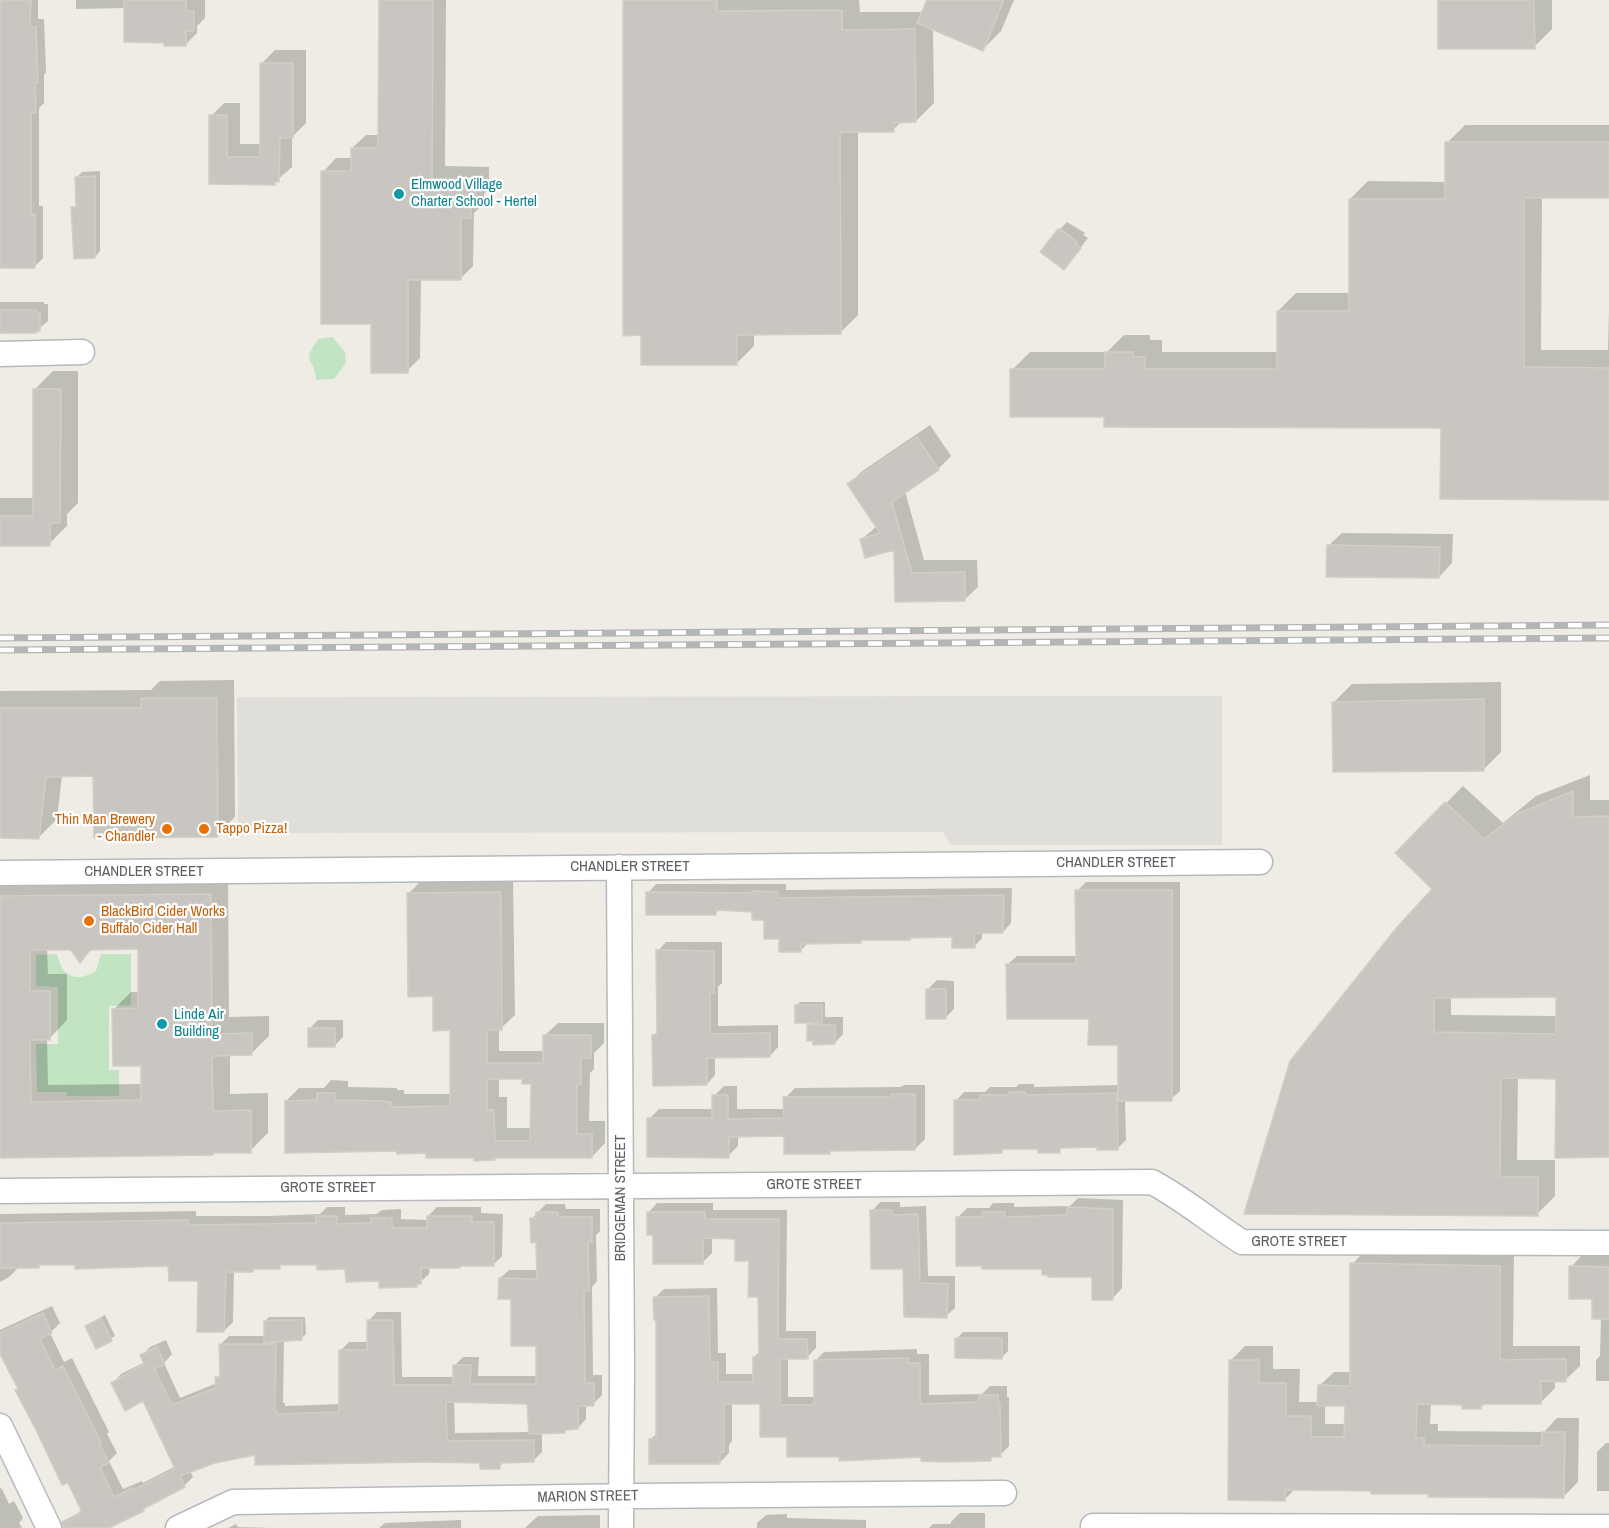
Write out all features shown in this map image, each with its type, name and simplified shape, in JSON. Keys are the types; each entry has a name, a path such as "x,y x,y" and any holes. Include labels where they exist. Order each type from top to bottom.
{"street":[{"path":"0,354 82,352"},
{"name":"CHANDLER STREET","path":"0,873 1260,862"},
{"name":"BRIDGEMAN STREET","path":"619,867 621,1528"},
{"name":"GROTE STREET","path":"0,1191 1152,1182 1173,1193 1242,1242 1609,1243"},
{"path":"0,1426 49,1528"},
{"name":"MARION STREET","path":"178,1528 233,1502 1004,1493"},
{"path":"1093,1526 1609,1527"}],"shaded area":[{"path":"1222,696 1222,845 951,845 943,832 238,833 237,697"}],"green space":[{"path":"332,337 345,352 346,363 334,379 316,380 309,357 310,353 318,339"},
{"path":"57,954 66,973 82,977 96,971 101,954 131,954 131,1005 109,1006 109,1070 119,1070 119,1096 67,1096 67,1092 37,1092 36,1044 58,1044 58,987 36,986 36,955"}],"building":[{"path":"0,0 31,0 30,27 36,27 38,83 35,83 36,113 31,113 31,214 35,214 35,268 0,268"},
{"path":"124,0 186,0 186,11 194,11 194,31 186,31 186,46 124,42"},
{"name":"Elmwood Village Charter School - Hertel","path":"379,0 433,0 432,179 476,179 476,203 471,203 471,218 461,218 461,280 408,280 408,373 371,373 371,324 321,324 321,171 351,171 351,148 378,148"},
{"path":"623,0 717,0 717,11 842,10 842,30 915,29 916,122 894,123 894,132 840,132 841,334 737,335 737,365 641,365 641,335 623,336"},
{"path":"927,0 1004,0 983,51 917,23"},
{"path":"1438,0 1534,0 1535,49 1438,49"},
{"path":"260,63 293,63 293,138 280,138 279,182 275,182 275,185 209,184 209,115 227,115 227,157 260,157"},
{"path":"1445,142 1609,142 1609,198 1524,198 1524,367 1609,368 1609,500 1440,499 1441,428 1104,427 1104,417 1010,417 1010,369 1105,369 1105,352 1133,352 1133,357 1145,357 1145,369 1277,369 1277,311 1349,311 1349,199 1445,199"},
{"path":"95,176 95,258 74,259 71,207 76,207 75,177"},
{"path":"1058,229 1077,242 1076,244 1081,248 1064,270 1040,252"},
{"path":"0,310 36,310 40,313 40,331 0,333"},
{"path":"33,389 61,389 60,523 50,523 50,546 0,546 0,516 33,516"},
{"path":"917,437 939,470 892,502 912,573 965,572 965,601 895,602 894,550 865,558 860,539 880,533 847,484"},
{"path":"1327,545 1440,547 1439,578 1326,577"},
{"path":"141,698 217,698 218,837 94,838 93,776 46,777 39,839 0,838 0,708 141,708"},
{"path":"1484,699 1484,771 1333,772 1332,702"},
{"path":"1573,791 1573,817 1609,816 1609,1157 1555,1158 1556,1079 1501,1078 1500,1177 1538,1177 1538,1216 1244,1214 1290,1061 1398,926 1432,889 1395,853 1445,802 1484,839 1517,814","holes":["1556,997 1556,1034 1434,1032 1434,998"]},
{"path":"1075,890 1172,890 1172,1101 1118,1101 1118,1045 1088,1045 1089,1019 1007,1019 1006,964 1076,964"},
{"path":"752,891 778,892 778,898 1004,895 1003,933 974,933 975,948 952,948 952,937 801,944 801,952 779,952 779,939 764,939 764,920 752,920 752,912 716,910 716,915 646,915 646,892 752,893"},
{"path":"501,892 502,1030 487,1030 487,1063 543,1063 543,1035 591,1035 591,1058 581,1058 581,1084 577,1084 577,1134 592,1134 592,1158 495,1158 495,1160 474,1161 474,1158 426,1158 426,1153 397,1154 397,1151 285,1153 285,1101 317,1100 317,1093 335,1093 335,1100 385,1101 391,1102 391,1107 450,1106 450,1030 433,1031 433,996 408,997 407,893","holes":["487,1079 522,1079 522,1084 531,1084 530,1141 495,1141 494,1110 487,1110"]},
{"name":"Linde Air Building","path":"211,894 212,1034 252,1033 252,1055 212,1056 213,1111 251,1110 251,1153 0,1158 0,896","holes":["138,949 138,1008 112,1009 113,1066 141,1066 141,1100 31,1102 30,1040 50,1040 50,991 30,991 30,950 71,950 80,963 90,950"]},
{"path":"656,950 714,951 714,993 710,993 710,1034 770,1033 770,1057 707,1058 707,1085 653,1086 652,1035 657,1035"},
{"path":"926,989 946,989 946,1019 926,1019"},
{"path":"795,1005 822,1005 822,1023 795,1023"},
{"path":"807,1025 835,1025 835,1044 813,1045 813,1041 807,1041"},
{"path":"308,1028 335,1028 335,1047 308,1047"},
{"path":"1009,1092 1026,1092 1026,1095 1117,1093 1118,1150 1097,1150 1097,1147 1060,1148 1060,1153 1038,1153 1038,1149 1002,1149 1002,1153 954,1155 954,1100 980,1100 980,1095 1009,1095"},
{"path":"892,1094 915,1094 915,1150 784,1154 784,1136 729,1137 729,1158 647,1157 647,1118 712,1118 712,1095 728,1095 728,1119 784,1118 783,1097 892,1097"},
{"path":"1067,1207 1113,1209 1113,1300 1092,1300 1092,1277 1048,1277 1048,1275 1042,1275 1042,1269 982,1269 982,1266 956,1266 956,1217 982,1217 982,1212 1005,1212 1005,1217 1067,1215"},
{"path":"870,1210 892,1210 892,1215 918,1214 920,1283 948,1284 947,1318 904,1317 903,1269 871,1269"},
{"path":"536,1212 556,1212 558,1217 592,1217 592,1242 588,1242 589,1291 584,1291 585,1383 594,1383 594,1406 578,1406 578,1429 565,1430 565,1433 529,1434 527,1404 446,1402 447,1441 534,1440 534,1462 500,1463 500,1469 480,1469 480,1463 425,1462 255,1465 255,1455 215,1463 180,1476 185,1487 109,1528 63,1528 62,1522 82,1512 68,1483 62,1485 15,1390 18,1389 0,1354 0,1333 43,1313 52,1333 40,1339 55,1370 63,1366 101,1442 99,1443 109,1463 100,1467 114,1497 133,1488 134,1490 175,1469 143,1401 125,1411 111,1383 144,1364 140,1355 157,1347 165,1364 154,1369 172,1405 216,1388 215,1377 220,1377 219,1344 276,1344 275,1411 277,1414 339,1412 339,1350 367,1350 367,1320 393,1320 394,1385 453,1385 453,1365 471,1365 470,1384 536,1384 536,1346 511,1346 511,1299 498,1299 499,1278 537,1279 536,1242 531,1243 530,1218 536,1218"},
{"path":"647,1212 705,1212 705,1219 779,1219 778,1339 807,1339 808,1359 780,1359 780,1405 814,1405 814,1360 908,1358 908,1363 920,1363 920,1404 979,1402 979,1395 998,1395 1001,1457 991,1457 991,1461 942,1462 921,1461 921,1457 839,1461 839,1457 787,1457 787,1437 760,1437 760,1404 724,1404 724,1452 720,1452 720,1464 649,1464 649,1439 656,1439 656,1320 654,1320 653,1297 709,1296 710,1362 718,1362 718,1382 753,1382 753,1357 759,1357 758,1297 748,1297 749,1261 735,1261 735,1239 703,1238 703,1264 653,1264 653,1235 647,1235"},
{"path":"316,1216 337,1216 337,1224 371,1223 371,1218 392,1218 392,1228 427,1228 427,1216 472,1216 472,1222 494,1222 494,1266 421,1268 421,1284 417,1284 417,1287 379,1288 379,1281 346,1282 345,1269 317,1270 317,1265 280,1265 280,1269 226,1272 224,1332 197,1332 198,1281 169,1281 168,1266 75,1269 75,1265 39,1265 39,1268 0,1268 0,1223 188,1220 188,1225 316,1223"},
{"path":"1350,1263 1500,1266 1500,1360 1566,1359 1566,1382 1541,1381 1541,1404 1481,1404 1481,1409 1462,1409 1462,1405 1417,1404 1416,1438 1424,1438 1424,1445 1541,1446 1542,1432 1565,1432 1564,1498 1428,1497 1428,1494 1371,1494 1372,1491 1285,1490 1285,1501 1228,1500 1229,1360 1259,1360 1259,1383 1286,1383 1286,1416 1311,1416 1311,1437 1344,1437 1345,1406 1317,1406 1318,1385 1350,1386"},
{"path":"1569,1266 1609,1267 1609,1319 1592,1319 1592,1299 1569,1299"},
{"path":"101,1318 112,1341 96,1349 85,1326"},
{"path":"302,1320 302,1340 264,1343 264,1321"},
{"path":"955,1338 1002,1338 1002,1359 955,1358"}],"railway":[{"path":"0,638 1609,625"},
{"path":"0,650 1609,638"}],"place":[{"name":"Elmwood Village Charter School - Hertel","path":"399,194"},
{"name":"Thin Man Brewery - Chandler","path":"167,829"},
{"name":"Tappo Pizza!","path":"204,829"},
{"name":"BlackBird Cider Works Buffalo Cider Hall","path":"89,921"},
{"name":"Linde Air Building","path":"162,1024"}]}
